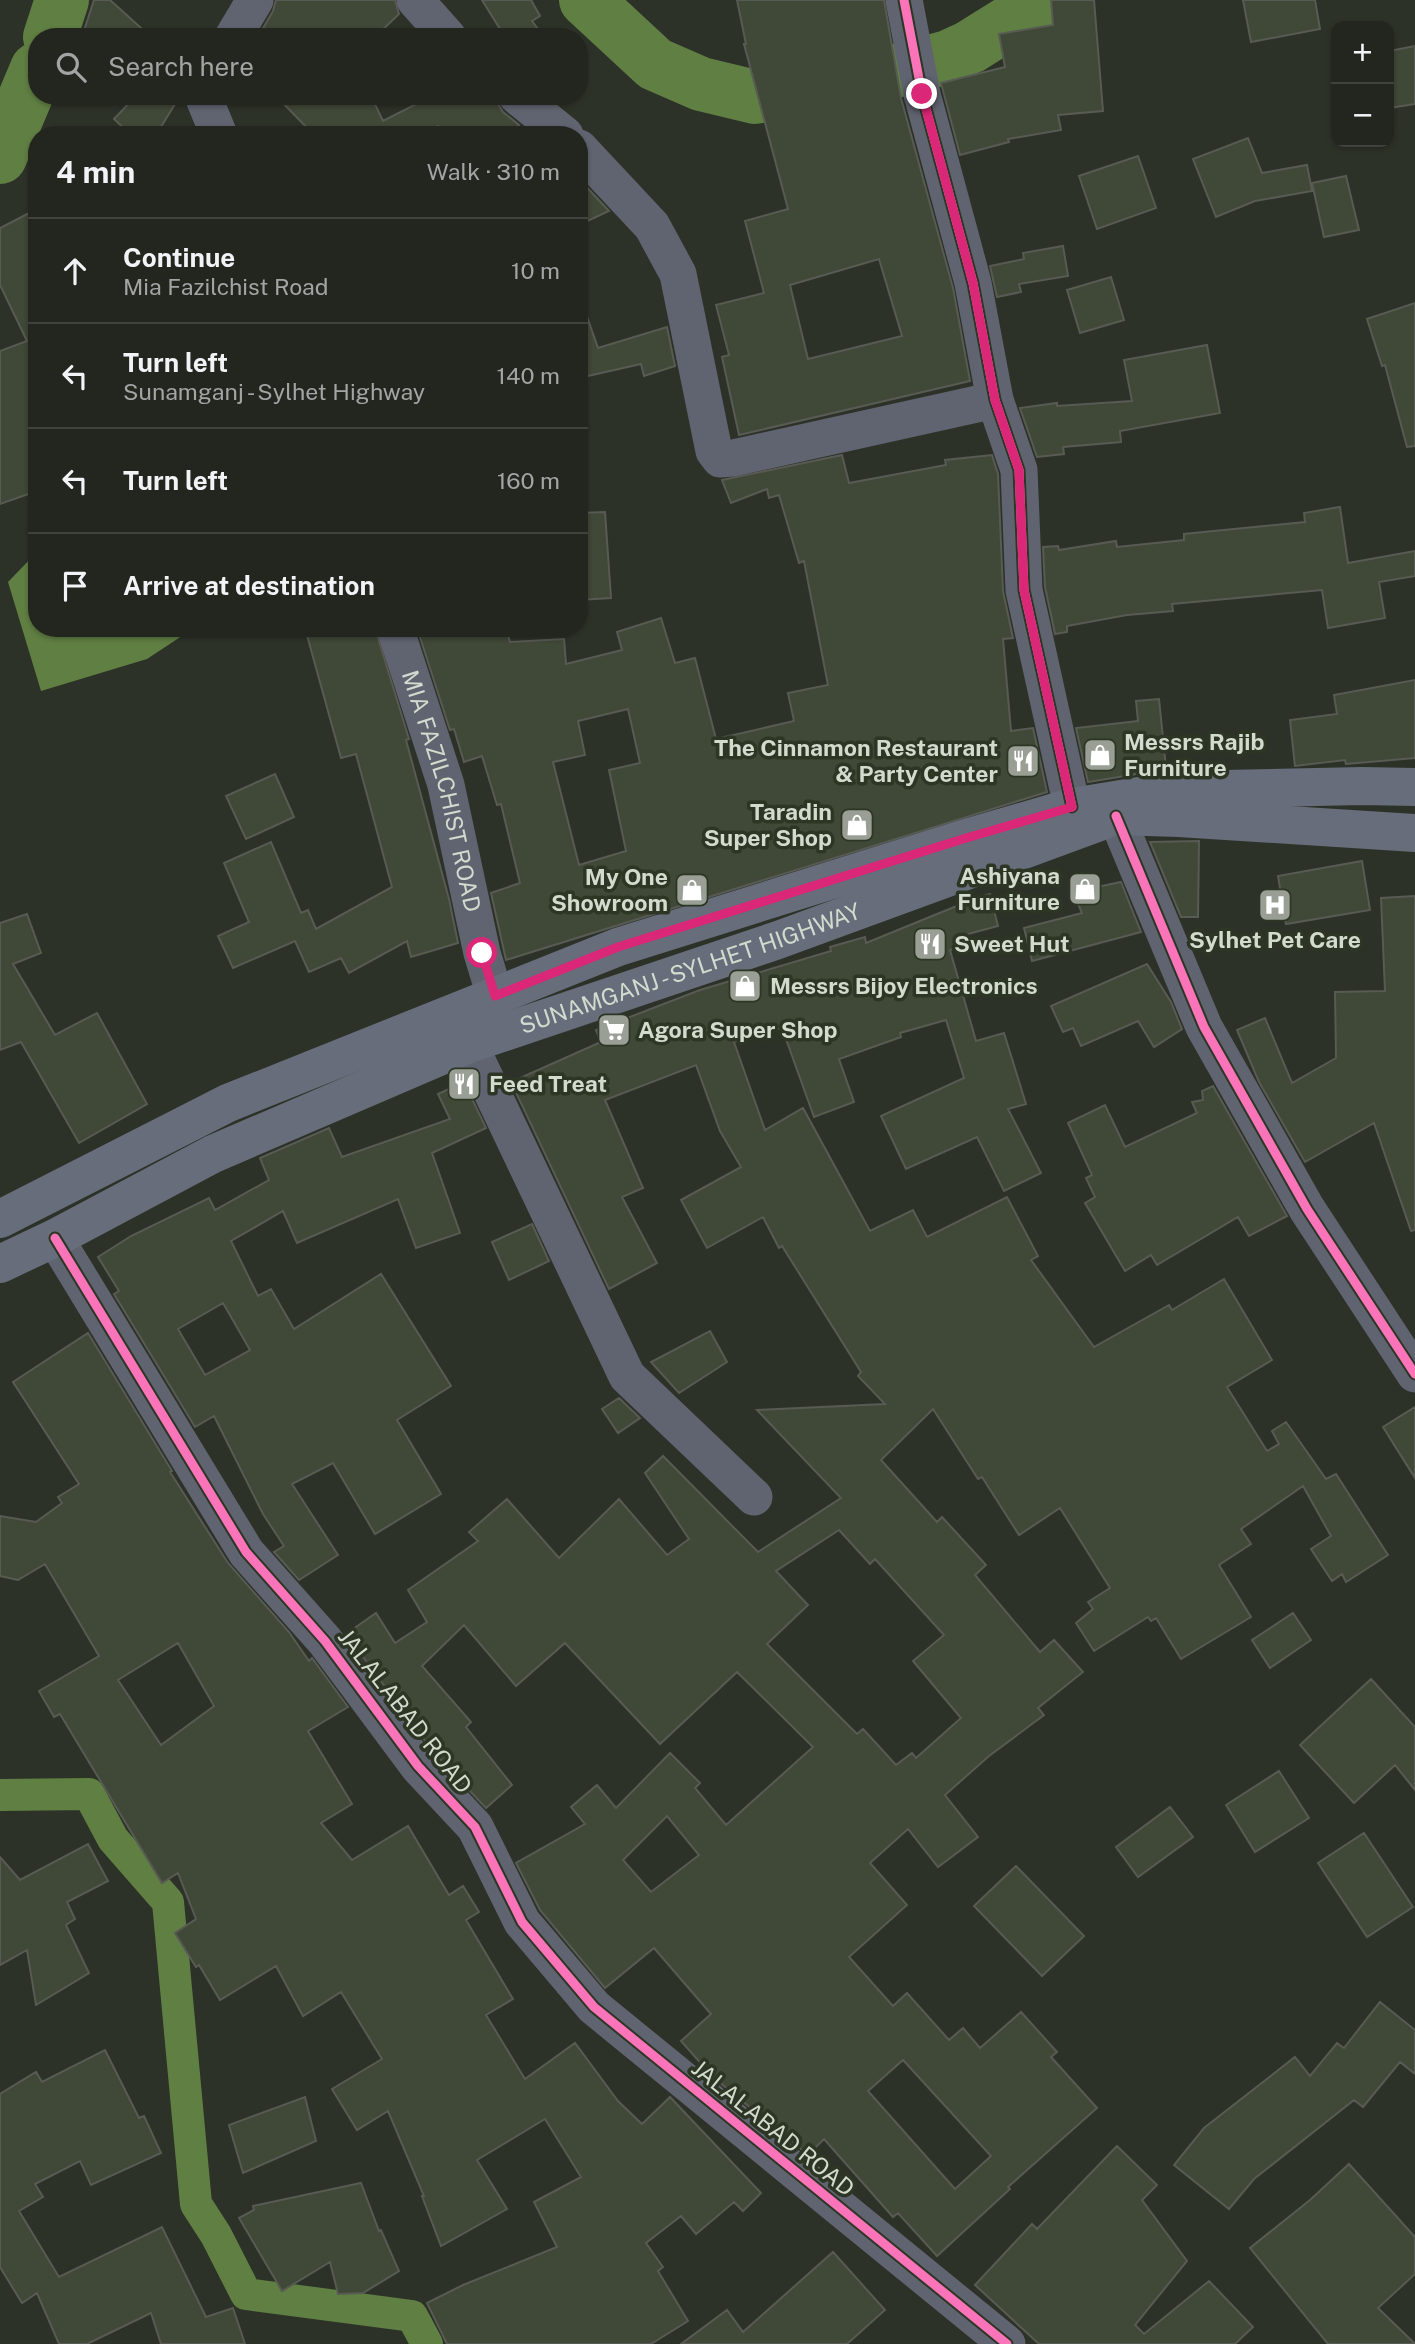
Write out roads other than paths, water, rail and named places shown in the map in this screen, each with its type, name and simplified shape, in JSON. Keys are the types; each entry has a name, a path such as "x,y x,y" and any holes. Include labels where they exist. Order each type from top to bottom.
{"main road":[{"name":"SUNAMGANJ - SYLHET HIGHWAY","path":"0,1219 228,1103 618,947 963,839 1072,807 1176,790 1415,787"},
{"name":"SUNAMGANJ - SYLHET HIGHWAY","path":"0,1264 55,1238 213,1154 469,1044 778,940 1116,816 1415,833"}],"street":[{"path":"238,28 255,0"},
{"path":"415,0 440,28"},
{"path":"904,0 922,94 973,283 995,400 1019,470 1024,590 1072,807"},
{"path":"207,105 215,126"},
{"path":"528,105 554,126"},
{"path":"588,158 652,226 678,274 715,451 720,459 995,400"},
{"name":"MIA FAZILCHIST ROAD","path":"398,637 446,785 482,953 495,996"},
{"path":"1116,816 1204,1027 1307,1209 1415,1374"},
{"path":"469,1044 627,1376 754,1497"},
{"name":"JALALABAD ROAD","path":"55,1238 246,1552 325,1641 418,1766 475,1827 522,1922 549,1957 594,2007 1007,2344"}],"waterway":[{"path":"53,28 62,0"},
{"path":"586,0 655,64 701,84 755,97 880,75 948,57 970,47 1045,0"},
{"path":"0,157 28,90"},
{"path":"0,1795 89,1794 113,1839 168,1902 196,2204 216,2235 246,2294 412,2316 427,2344"}],"place":[{"name":"Messrs Rajib Furniture","path":"1100,755"},
{"name":"The Cinnamon Restaurant & Party Center","path":"1023,761"},
{"name":"Taradin Super Shop","path":"857,825"},
{"name":"Ashiyana Furniture","path":"1085,889"},
{"name":"My One Showroom","path":"692,890"},
{"name":"Sylhet Pet Care","path":"1275,905"},
{"name":"Sweet Hut","path":"930,944"},
{"name":"Messrs Bijoy Electronics","path":"745,986"},
{"name":"Agora Super Shop","path":"614,1030"},
{"name":"Feed Treat","path":"464,1084"}]}
